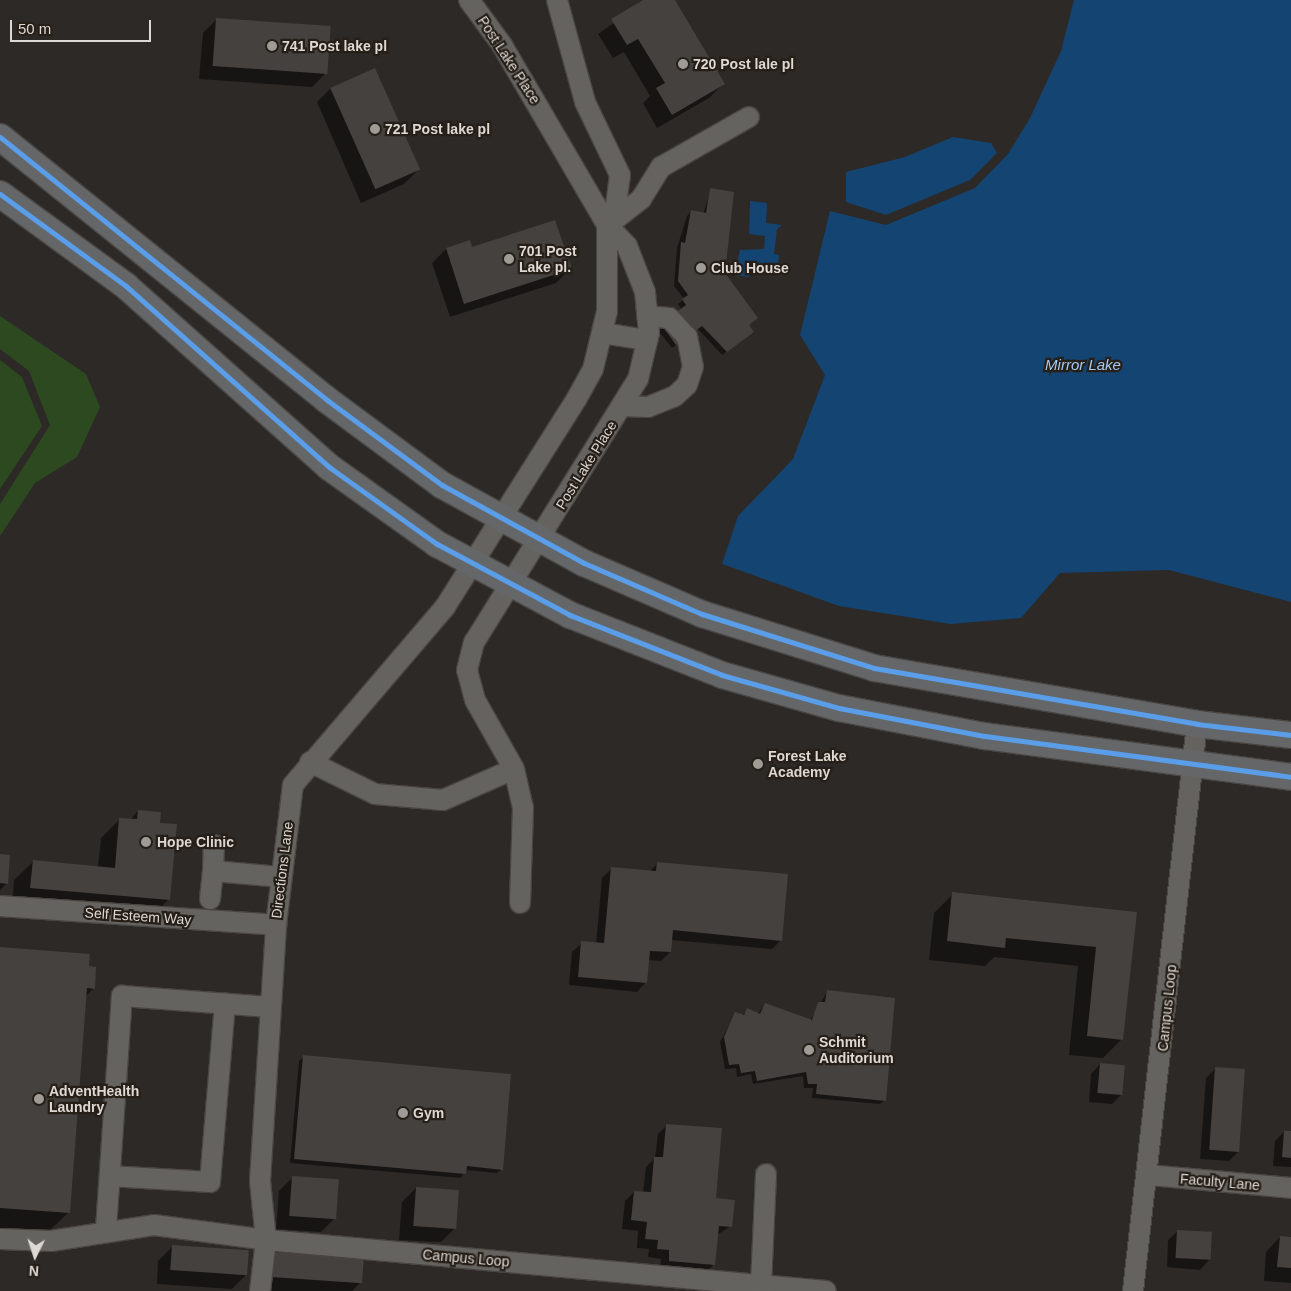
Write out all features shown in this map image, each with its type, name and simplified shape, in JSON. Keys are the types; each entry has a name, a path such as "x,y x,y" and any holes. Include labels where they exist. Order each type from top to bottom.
{"main road":[{"path":"0,137 327,400 442,485 539,538 702,614 874,668 1197,724 1291,735"},
{"path":"0,194 126,286 329,467 437,544 570,615 722,675 839,708 985,736 1291,777"}],"street":[{"name":"Post Lake Place","path":"469,0 502,45 627,246 645,292 647,316 647,340 638,379 474,642 468,670 475,700 514,769 523,808 520,903"},
{"path":"473,564 504,518 593,369 607,311 611,223 620,175 585,102 557,0"},
{"path":"611,223 641,199 661,167 749,117"},
{"path":"622,406 648,407 675,396 687,385 693,367 688,337 669,318 647,316"},
{"path":"602,333 647,340"},
{"name":"Directions Lane","path":"260,1291 266,1240 260,1181 270,1007 276,925 293,785 310,762 445,607 473,564"},
{"name":"Campus Loop","path":"1133,1291 1149,1175 1197,724"},
{"path":"310,762 375,794 443,800 514,769"},
{"path":"210,899 214,845"},
{"path":"213,871 281,877"},
{"name":"Self Esteem Way","path":"0,906 276,925"},
{"path":"106,1229 122,996 270,1007"},
{"path":"110,1176 210,1182 225,1004"},
{"path":"761,1285 766,1174"},
{"name":"Faculty Lane","path":"1149,1175 1291,1188"},
{"name":"Campus Loop","path":"0,1239 51,1241 106,1229 154,1225 266,1240 826,1291"}],"green space":[{"path":"0,316 86,374 100,407 77,457 35,483 0,536 0,504 50,425 29,371 0,349"},
{"path":"0,360 22,377 42,426 0,489"}],"water":[{"name":"Mirror Lake","path":"1074,0 1291,0 1291,602 1169,570 1060,573 1021,618 951,624 839,606 722,564 738,516 793,459 825,375 800,335 830,211 886,225 975,188 1008,154 1030,118 1061,51"},
{"path":"953,137 991,143 997,153 970,180 886,215 846,202 846,172 905,157"},
{"path":"750,201 767,203 766,223 782,225 777,229 774,254 779,255 777,274 759,272 760,264 751,263 749,277 734,275 740,250 764,249 765,236 749,234"}],"building":[{"name":"720 Post lale pl","path":"643,0 675,0 725,84 672,115 656,88 665,83 638,39 627,45 611,19"},
{"name":"741 Post lake pl","path":"216,18 331,26 327,74 213,66"},
{"name":"721 Post lake pl","path":"375,68 420,169 375,189 330,88"},
{"name":"Club House","path":"710,188 734,192 725,273 758,318 749,325 754,332 727,352 702,326 676,345 661,324 686,305 682,299 688,295 678,281 681,242 685,243 691,210 706,213"},
{"name":"701 Post Lake pl.","path":"555,220 572,269 464,304 446,248 470,240 472,247"},
{"name":"Hope Clinic","path":"138,810 161,812 160,823 177,824 170,900 30,888 33,860 115,868 119,818 137,819"},
{"path":"0,854 10,855 8,884 0,883"},
{"path":"657,862 788,874 782,941 673,930 671,952 650,951 647,983 578,977 581,941 604,943 611,867 656,871"},
{"path":"952,892 1137,912 1123,1040 1087,1036 1096,947 1006,938 1005,948 947,941"},
{"name":"AdventHealth Laundry","path":"0,947 90,954 89,966 96,967 95,989 87,988 70,1213 0,1208"},
{"name":"Schmit Auditorium","path":"827,990 895,998 886,1101 816,1094 817,1084 808,1084 806,1072 757,1081 755,1071 741,1073 739,1064 729,1065 724,1037 735,1012 744,1015 747,1008 760,1014 765,1003 812,1020 818,1002 825,1002"},
{"name":"Gym","path":"303,1055 511,1074 503,1170 467,1166 466,1174 294,1159"},
{"path":"1100,1063 1125,1065 1122,1095 1097,1093"},
{"path":"1215,1067 1245,1069 1239,1152 1209,1150"},
{"path":"666,1124 722,1128 716,1198 735,1200 732,1227 719,1226 715,1265 669,1261 669,1250 657,1249 658,1240 645,1239 647,1222 631,1220 634,1191 651,1192 654,1157 663,1157"},
{"path":"1284,1131 1291,1131 1291,1158 1282,1157"},
{"path":"292,1176 339,1179 336,1219 289,1216"},
{"path":"416,1187 459,1190 456,1229 413,1226"},
{"path":"1177,1230 1212,1232 1210,1260 1176,1258"},
{"path":"1280,1236 1291,1237 1291,1268 1277,1267"},
{"path":"172,1245 249,1250 247,1275 170,1270"},
{"path":"273,1252 364,1258 362,1283 271,1277"}],"cycle path":[{"path":"0,137 327,400 442,485 584,563 702,614 874,668 1197,724 1291,735"},
{"path":"0,194 126,286 329,467 437,544 570,615 722,675 839,708 985,736 1291,777"}],"place":[{"name":"741 Post lake pl","path":"272,46"},
{"name":"720 Post lale pl","path":"683,64"},
{"name":"721 Post lake pl","path":"375,129"},
{"name":"701 Post Lake pl.","path":"509,259"},
{"name":"Club House","path":"701,268"},
{"name":"Forest Lake Academy","path":"758,764"},
{"name":"Hope Clinic","path":"146,842"},
{"name":"Schmit Auditorium","path":"809,1050"},
{"name":"AdventHealth Laundry","path":"39,1099"},
{"name":"Gym","path":"403,1113"}]}
